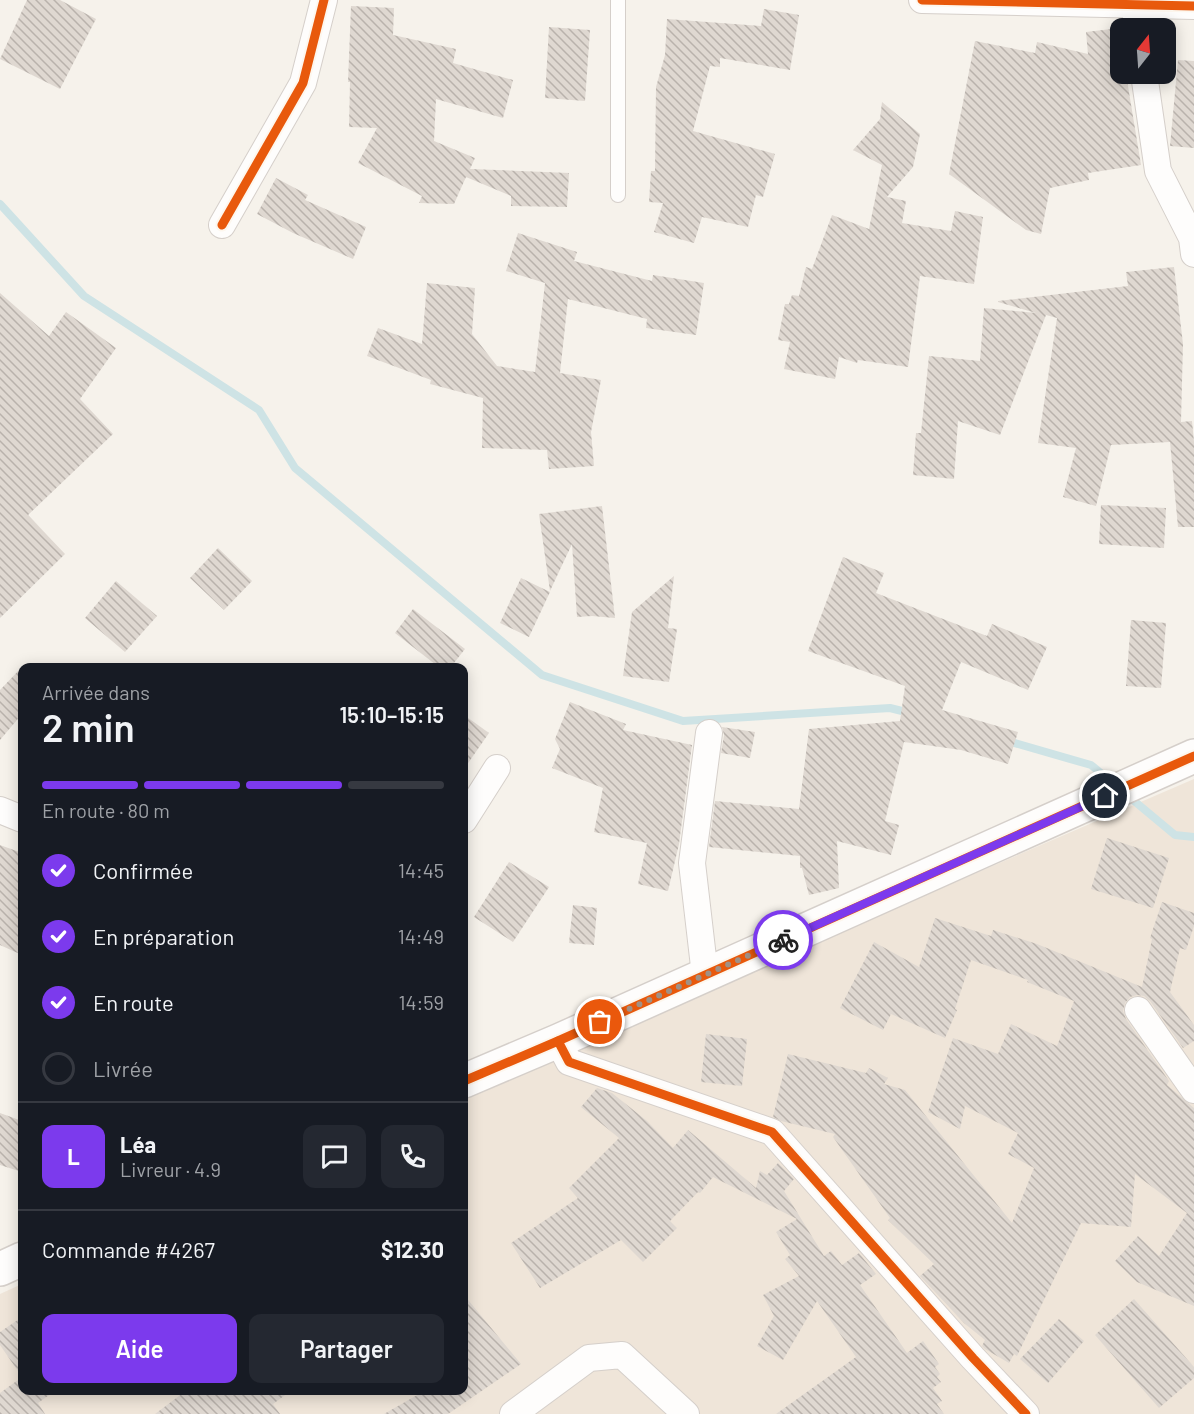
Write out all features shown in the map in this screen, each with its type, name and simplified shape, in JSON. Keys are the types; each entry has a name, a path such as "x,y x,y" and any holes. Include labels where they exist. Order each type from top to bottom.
{"street":[{"path":"222,225 303,83 324,0"},
{"path":"922,0 1136,16 1194,6"},
{"path":"1145,84 1158,171 1192,238 1194,254"},
{"path":"705,975 692,863 709,733"},
{"path":"468,1079 1194,756"},
{"path":"468,814 497,768"},
{"path":"0,810 18,817"},
{"path":"1138,1010 1194,1090"},
{"path":"558,1041 569,1062 772,1132 973,1358 1026,1414"},
{"path":"0,1269 18,1261"},
{"path":"513,1414 589,1358 622,1355 686,1414"}],"lane":[{"path":"618,0 618,195"}],"shaded area":[{"path":"1194,779 1194,1414 0,1414 0,1294 18,1286 18,1395 468,1395 468,1092"}],"building":[{"path":"27,0 60,0 96,19 60,89 0,59"},
{"path":"351,6 394,8 393,35 456,49 453,63 513,80 503,118 436,99 434,141 475,158 470,169 569,173 567,207 511,206 511,196 466,177 454,204 419,203 422,196 358,163 377,128 349,127"},
{"path":"764,9 799,15 790,70 720,58 720,67 710,66 693,131 775,154 763,197 756,195 748,227 702,217 694,243 654,232 663,203 649,202 651,171 655,171 656,87 665,55 667,19 761,26"},
{"path":"549,27 590,30 585,101 545,98"},
{"path":"1110,29 1110,84 1128,84 1141,165 1088,173 1089,180 1050,188 1041,234 1026,230 949,174 975,41 1035,53 1037,42 1088,54 1086,32"},
{"path":"1178,60 1194,61 1194,148 1170,146"},
{"path":"882,102 920,134 913,167 887,197 906,201 902,223 951,231 955,211 983,217 974,284 920,276 908,367 858,360 857,363 839,357 835,379 784,369 790,342 778,340 785,304 789,304 792,295 799,296 806,267 812,269 832,215 869,229 882,165 853,150 880,119"},
{"path":"276,178 308,195 305,200 366,227 353,259 293,233 257,214"},
{"path":"518,233 577,252 574,261 652,281 653,275 704,283 696,335 646,328 647,319 568,299 560,373 601,380 591,432 594,466 549,469 547,450 482,448 483,398 430,384 431,380 367,356 378,328 422,344 427,283 475,288 472,334 497,366 535,372 545,283 506,271"},
{"path":"1174,267 1183,344 1181,422 1192,421 1194,442 1194,527 1178,527 1170,442 1111,445 1096,506 1063,497 1076,448 1038,443 1057,318 1046,315 1000,435 958,421 954,479 913,475 916,433 921,433 929,356 980,361 984,308 1036,313 998,301 1128,286 1126,272"},
{"path":"0,293 49,336 66,312 116,348 80,399 113,434 28,515 65,554 0,618"},
{"path":"1101,505 1166,508 1164,548 1099,544"},
{"path":"602,506 615,618 577,617 572,544 550,591 539,514"},
{"path":"218,548 252,581 224,610 190,578"},
{"path":"843,557 884,573 876,593 987,636 992,624 1047,647 1028,690 961,662 942,710 1018,732 1008,764 961,750 904,742 885,821 899,825 891,855 837,841 839,888 809,895 802,868 800,868 800,856 709,847 715,801 799,809 809,729 900,721 905,686 808,651"},
{"path":"674,576 668,628 677,629 669,682 623,676 632,612"},
{"path":"521,578 550,592 529,637 500,623"},
{"path":"116,581 157,616 125,652 85,618"},
{"path":"413,609 465,649 454,663 434,663 395,633"},
{"path":"1131,620 1166,623 1161,688 1126,686"},
{"path":"18,671 18,719 0,740 0,690"},
{"path":"570,702 626,724 623,730 692,745 679,844 668,891 638,884 647,843 594,832 603,788 552,768 560,749 555,739"},
{"path":"468,718 489,733 468,763"},
{"path":"722,727 755,732 750,758 721,753 724,735"},
{"path":"1107,838 1169,858 1153,908 1091,889"},
{"path":"0,845 18,852 18,953 0,945"},
{"path":"509,862 549,887 513,942 474,917"},
{"path":"1162,902 1194,913 1194,926 1186,950 1180,948 1170,992 1194,1025 1194,1041 1183,1048 1150,1001 1144,996 1130,997 1123,1011 1126,1019 1169,1081 1167,1085 1194,1108 1194,1306 1137,1282 1115,1261 1138,1236 1159,1256 1187,1213 1135,1174 1131,1227 1081,1223 1017,1356 1014,1354 1009,1363 985,1349 982,1346 985,1340 964,1323 920,1276 934,1264 888,1220 890,1218 833,1137 835,1134 773,1117 788,1054 866,1073 869,1068 888,1078 884,1084 905,1090 1012,1223 1034,1168 1008,1154 1018,1133 965,1106 960,1129 928,1112 953,1038 998,1054 1011,1024 1057,1046 1074,1001 1027,982 1028,980 971,960 955,1009 957,1010 945,1038 891,1014 883,1030 840,1008 874,942 919,967 935,918 991,936 993,930 1037,944 1142,987 1152,939 1150,938"},
{"path":"573,905 597,908 594,945 569,943"},
{"path":"706,1034 747,1039 742,1086 701,1082"},
{"path":"597,1088 612,1093 647,1121 673,1148 688,1130 756,1188 760,1171 767,1175 778,1163 794,1179 784,1191 824,1256 831,1251 842,1265 859,1253 876,1274 860,1285 907,1353 923,1341 939,1364 935,1367 940,1374 937,1377 941,1382 933,1388 942,1401 937,1404 944,1414 776,1414 856,1357 817,1301 783,1360 757,1346 774,1316 763,1295 799,1276 785,1259 790,1255 776,1232 797,1219 713,1177 700,1193 698,1192 670,1221 677,1228 643,1262 621,1240 540,1288 511,1243 578,1198 569,1188 619,1138 581,1107"},
{"path":"0,1113 18,1120 18,1171 0,1165"},
{"path":"1134,1299 1194,1367 1194,1378 1159,1408 1095,1335"},
{"path":"468,1300 521,1364 448,1414 384,1414 417,1395 468,1395"},
{"path":"1059,1319 1084,1341 1048,1383 1020,1359"},
{"path":"18,1320 18,1371 0,1345 0,1332"},
{"path":"18,1380 18,1395 49,1395 38,1403 45,1414 0,1414 0,1393"},
{"path":"180,1395 285,1395 273,1404 280,1414 155,1414"}],"waterway":[{"path":"0,204 84,296 259,410 295,468 542,675 683,721 890,708 910,713"},
{"path":"1004,740 1091,765 1113,783"},
{"path":"1127,795 1175,835 1194,837"}],"cycle path":[{"path":"222,225 303,83 324,0"},
{"path":"922,0 1194,6"},
{"path":"468,1079 1194,756"},
{"path":"558,1041 569,1062 772,1132 973,1358 1026,1414"}],"way so far":[{"path":"600,1022 783,940"}],"route":[{"path":"783,940 1105,796"}]}
